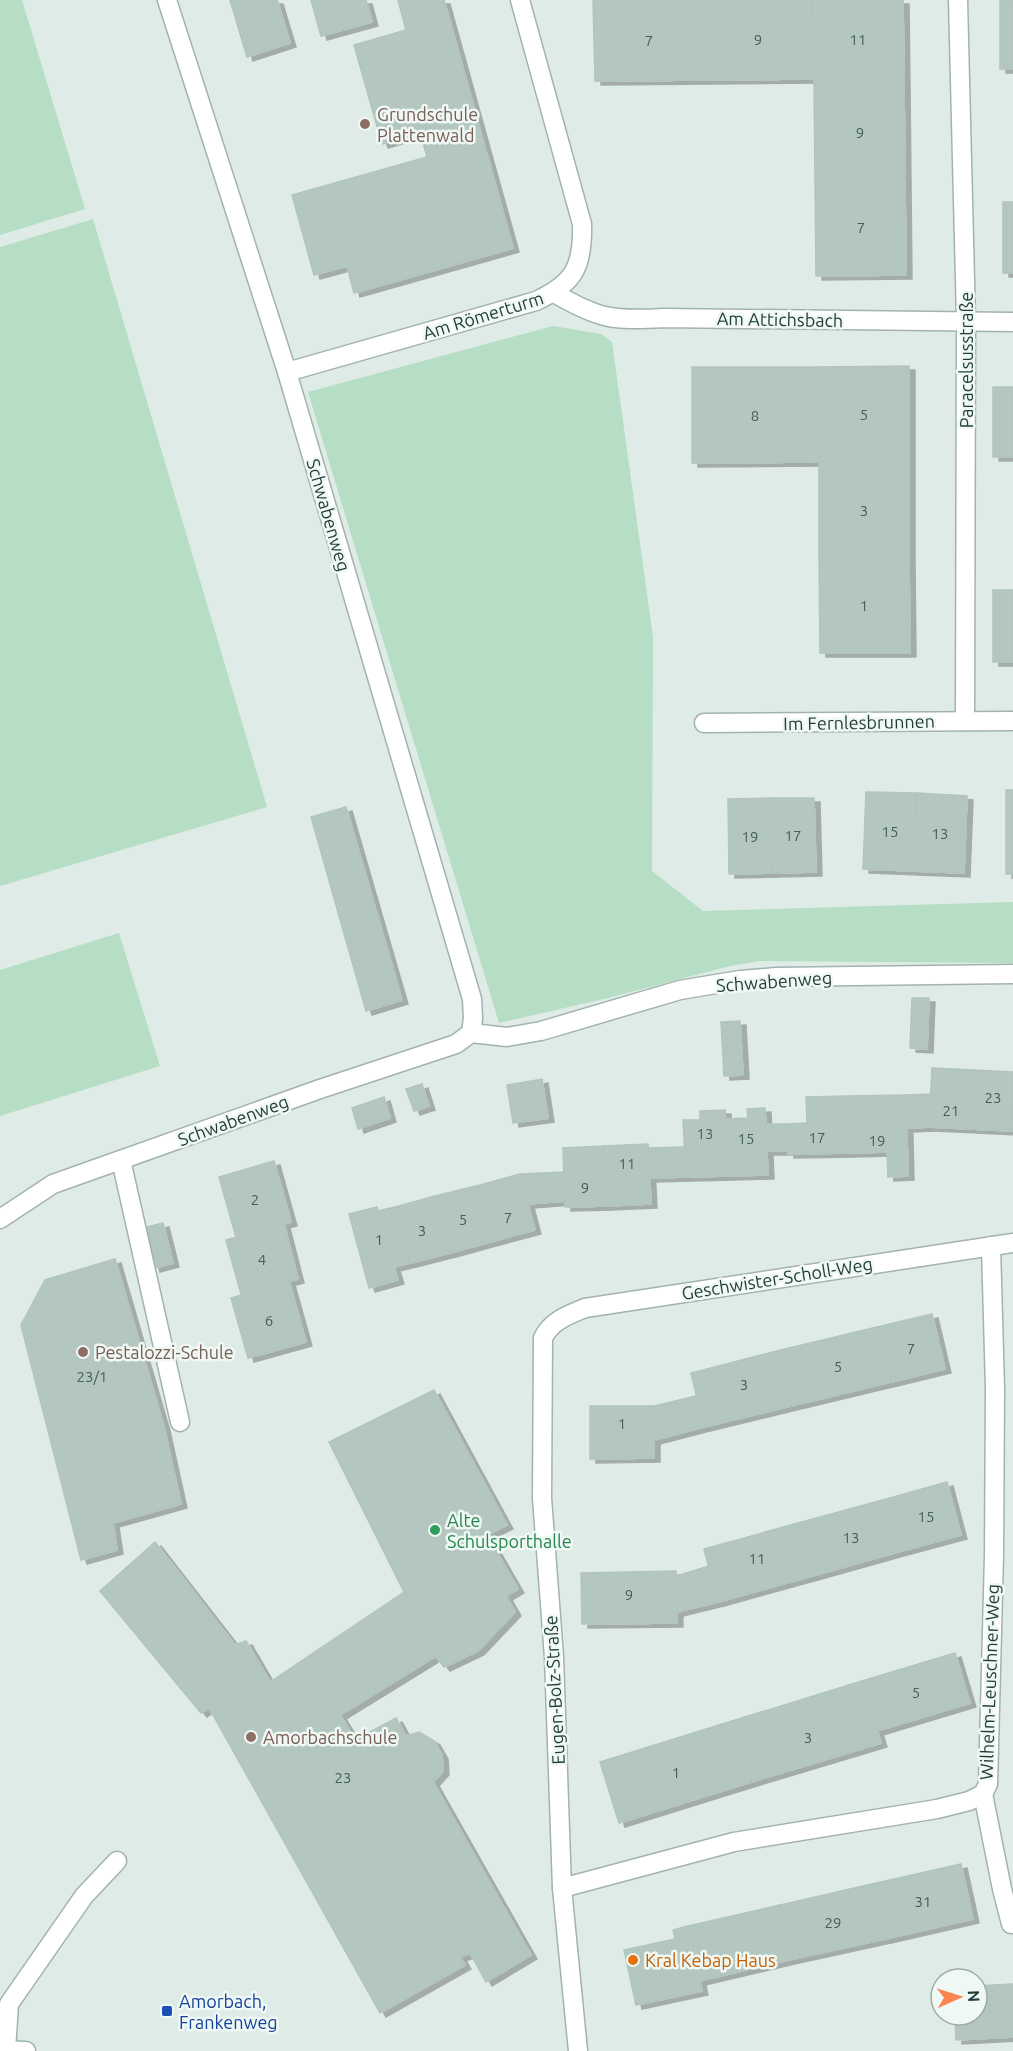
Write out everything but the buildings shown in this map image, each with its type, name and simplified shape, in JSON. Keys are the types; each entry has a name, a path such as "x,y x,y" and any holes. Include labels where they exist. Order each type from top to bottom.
{"street":[{"name":"Schwabenweg","path":"167,0 287,372 472,999 471,1034"},
{"name":"Am Römerturm","path":"287,372 536,301 554,292 566,282 579,264 582,249 582,224 520,0"},
{"name":"Paracelsusstraße","path":"958,0 966,321 965,721"},
{"name":"Am Attichsbach","path":"554,292 583,310 603,317 627,320 676,318 1013,322"},
{"name":"Im Fernlesbrunnen","path":"704,723 1013,721"},
{"name":"Schwabenweg","path":"0,1219 53,1184 320,1089 456,1044 471,1034 507,1037 541,1032 680,990 740,980 776,977 1013,974"},
{"path":"121,1160 180,1422"},
{"name":"Geschwister-Scholl-Weg","path":"547,1329 561,1318 585,1308 1013,1243"},
{"name":"Wilhelm-Leuschner-Weg","path":"562,1888 734,1842 937,1809 969,1801 983,1794 988,1784 994,1555 995,1389 991,1246"},
{"name":"Eugen-Bolz-Straße","path":"547,1329 543,1338 542,1498 554,1657 562,1888 578,2051"},
{"path":"983,1794 1002,1889 1011,1924 1013,1924"},
{"path":"26,2051 3,2050 9,2004 84,1896 117,1861"}],"green space":[{"path":"0,0 22,0 85,209 0,235"},
{"path":"93,219 267,807 0,886 0,247"},
{"path":"553,326 601,334 612,342 653,637 652,871 703,911 1013,902 1013,963 760,961 730,966 608,998 499,1023 308,392"},
{"path":"119,933 160,1066 0,1116 0,970"}],"place":[{"name":"Grundschule Plattenwald","path":"365,124"},
{"name":"Pestalozzi-Schule","path":"83,1352"},
{"name":"Alte Schulsporthalle","path":"435,1530"},
{"name":"Amorbachschule","path":"251,1737"},
{"name":"Kral Kebap Haus","path":"633,1960"},
{"name":"Amorbach, Frankenweg","path":"167,2011"}]}
